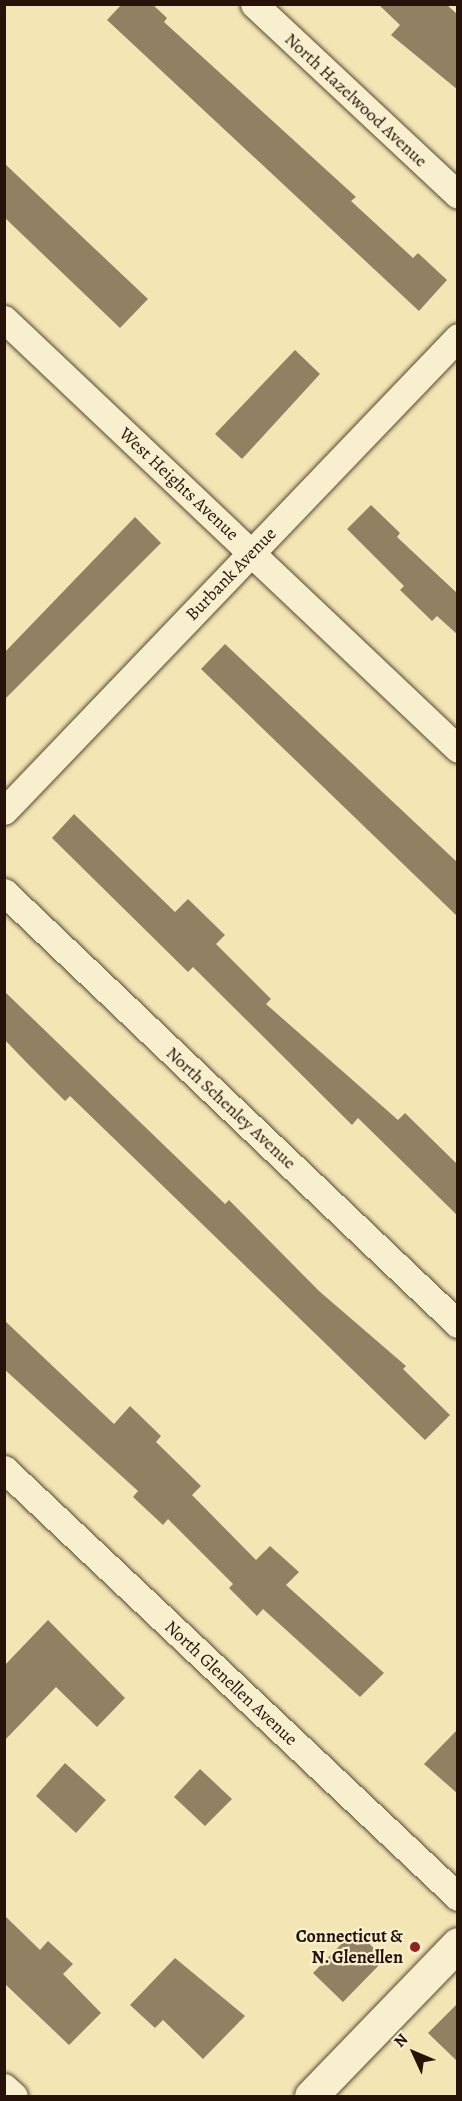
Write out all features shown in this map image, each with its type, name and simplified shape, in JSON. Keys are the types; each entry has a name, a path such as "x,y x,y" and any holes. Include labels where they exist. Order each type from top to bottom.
{"street":[{"name":"North Hazelwood Avenue","path":"254,4 458,195"},
{"name":"West Heights Avenue","path":"4,319 458,749"},
{"name":"Burbank Avenue","path":"4,811 458,337"},
{"name":"North Schenley Avenue","path":"4,892 458,1324"},
{"name":"North Glenellen Avenue","path":"4,1469 458,1897"},
{"path":"311,2097 458,1944"},
{"path":"4,2088 14,2097"}],"building":[{"path":"122,4 152,4 167,18 164,22 356,197 351,201 413,258 418,253 447,280 419,311 107,20"},
{"path":"378,4 446,4 458,15 458,90 391,35 400,25"},
{"path":"4,163 148,299 120,328 4,217"},
{"path":"295,350 320,374 242,459 215,434"},
{"path":"371,505 400,533 397,537 458,594 458,635 437,616 432,621 400,590 404,586 347,529"},
{"path":"135,517 161,543 4,700 4,653"},
{"path":"225,644 458,863 458,917 201,669"},
{"path":"74,814 175,912 188,899 225,935 216,944 271,999 266,1004 398,1120 405,1113 458,1165 458,1216 358,1118 352,1125 193,967 188,972 52,838"},
{"path":"4,991 225,1204 229,1200 319,1291 406,1366 403,1369 450,1415 425,1440 70,1096 65,1101 4,1039"},
{"path":"4,1320 114,1424 130,1406 161,1436 156,1442 201,1486 192,1495 256,1560 270,1546 299,1572 286,1585 384,1673 360,1697 263,1609 257,1616 229,1588 233,1584 168,1519 163,1525 133,1497 138,1491 4,1369"},
{"path":"48,1620 125,1698 97,1727 56,1687 4,1741 4,1666"},
{"path":"458,1729 458,1794 424,1764"},
{"path":"65,1763 106,1800 76,1833 36,1796"},
{"path":"200,1769 232,1799 205,1826 174,1797"},
{"path":"4,1915 40,1950 48,1941 73,1964 63,1974 101,2013 69,2045 4,1983"},
{"path":"355,1930 385,1959 343,2002 313,1973"},
{"path":"175,1958 245,2016 203,2059 163,2020 155,2028 130,2005"},
{"path":"458,2003 458,2062 428,2033"}],"place":[{"name":"Connecticut & N. Glenellen","path":"415,1947"}]}
